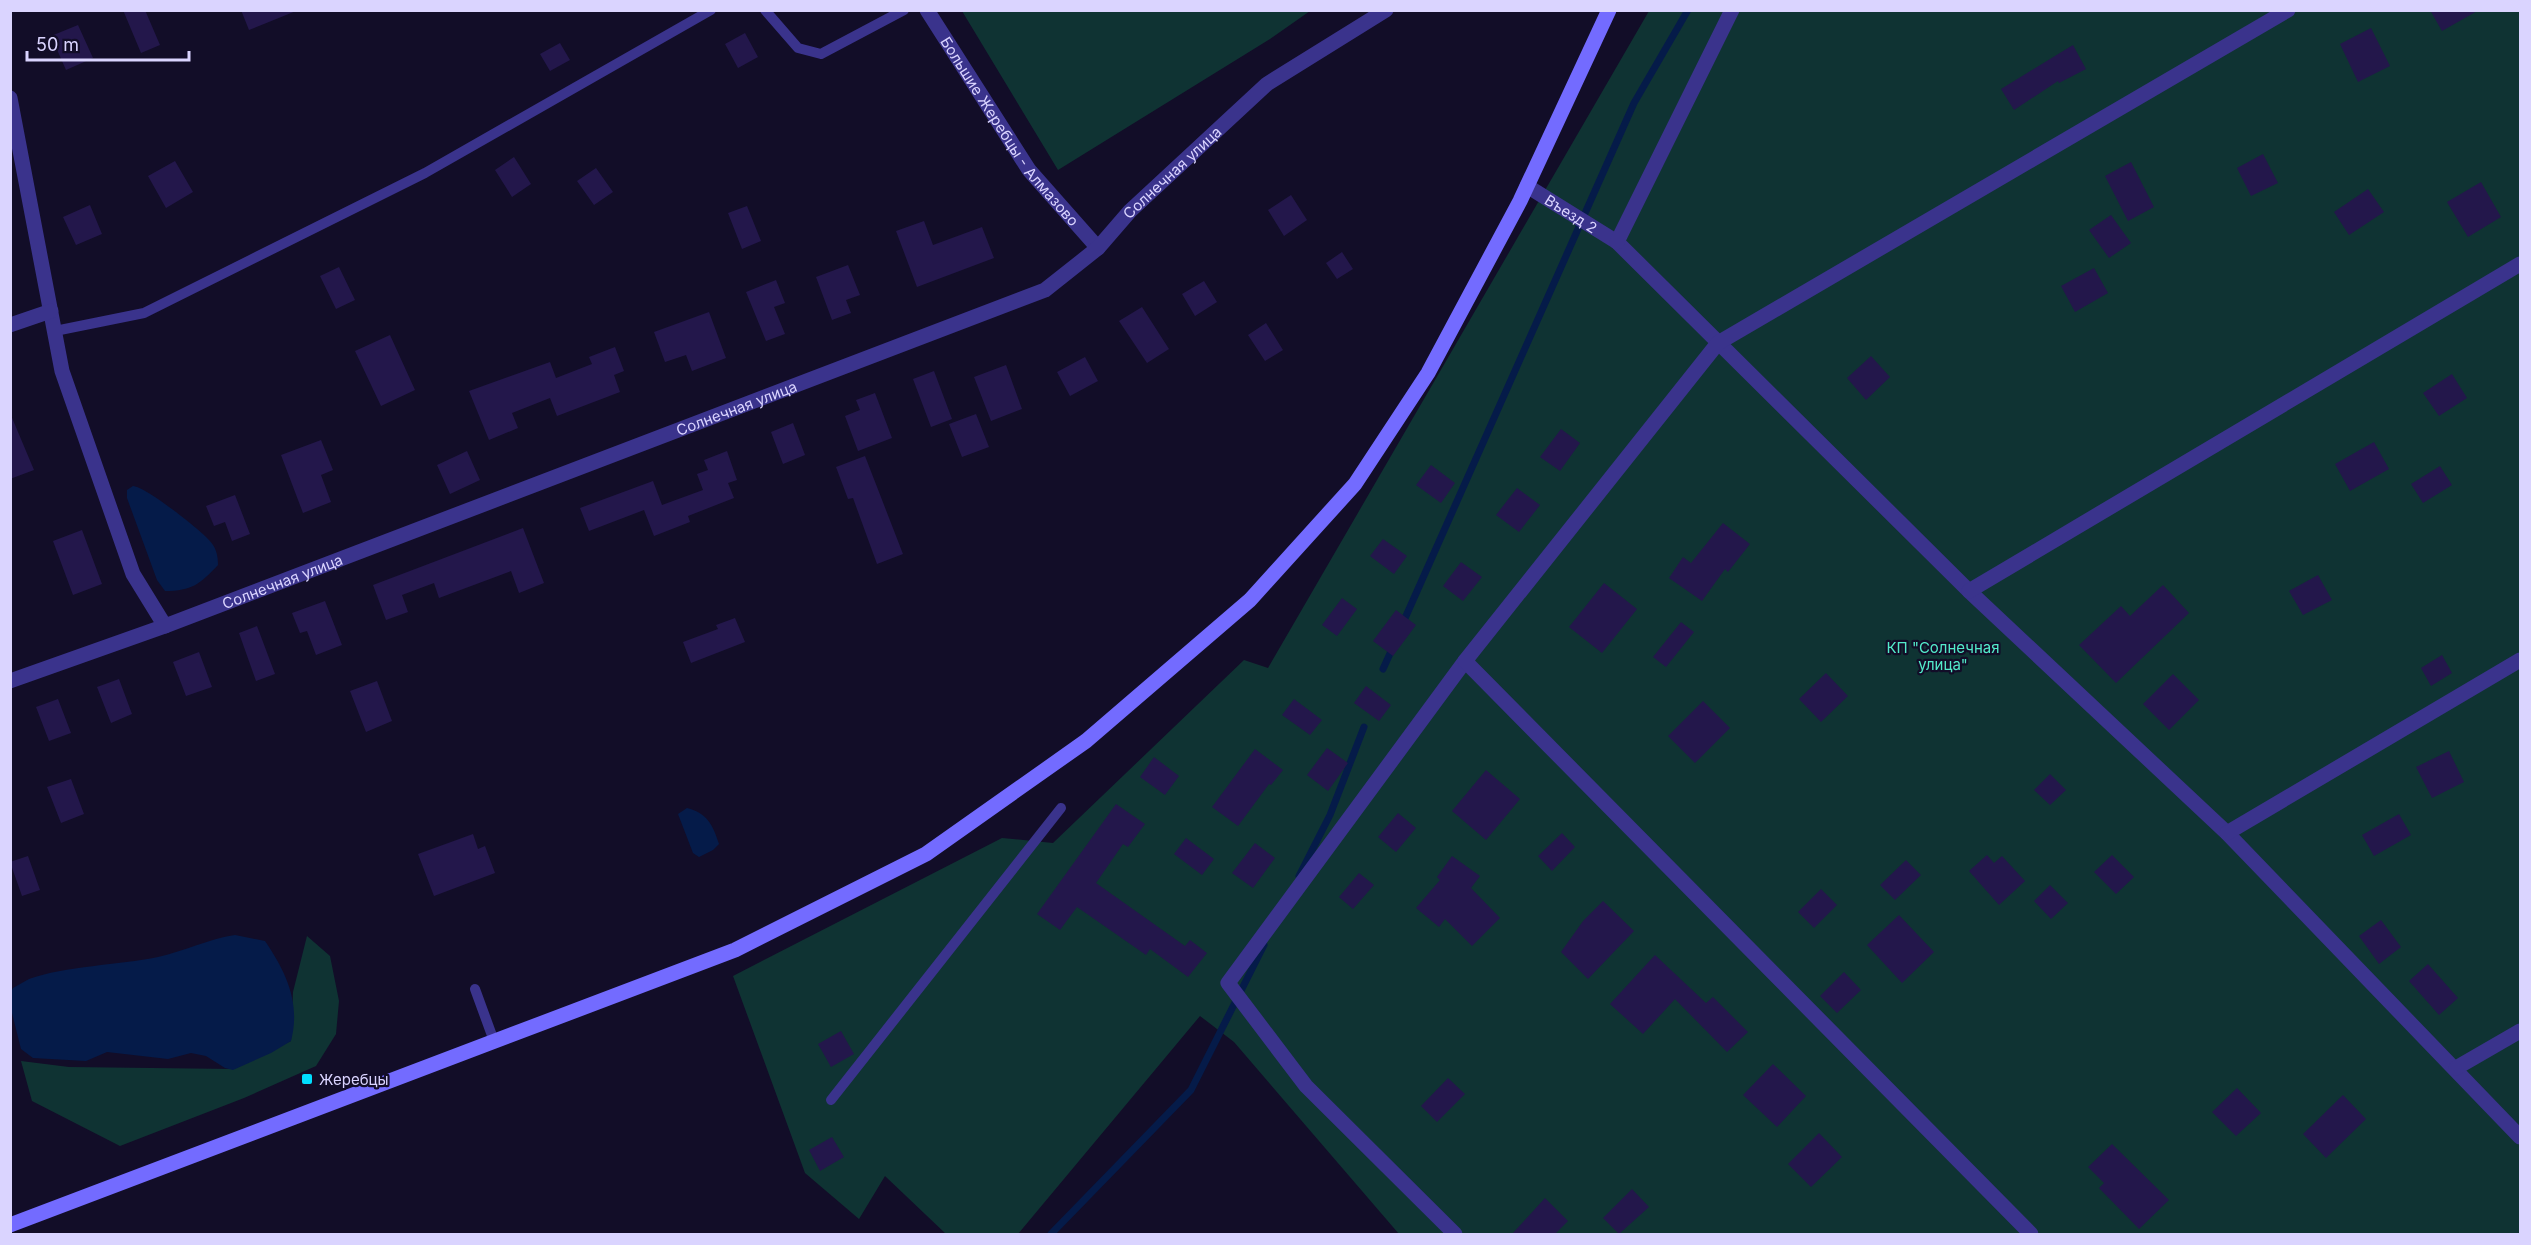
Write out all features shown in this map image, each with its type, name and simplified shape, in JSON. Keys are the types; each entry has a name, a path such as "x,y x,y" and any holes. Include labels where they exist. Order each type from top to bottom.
{"main road":[{"path":"10,1225 735,950 926,854 1086,741 1250,600 1355,484 1428,373 1527,186 1609,10"}],"street":[{"name":"Большие Жеребцы - Алмазово","path":"927,10 1029,170 1098,248"},
{"name":"Солнечная улица","path":"10,681 165,626 1046,290 1098,248 1130,210 1267,84 1386,10"},
{"path":"1617,242 1732,10"},
{"path":"1455,1234 1306,1086 1228,983 1465,661 1718,343 2288,10"},
{"path":"10,98 62,371 133,574 165,626"},
{"name":"Въезд 2","path":"1527,186 1617,242 1969,591 2227,833 2456,1068 2520,1137"},
{"path":"1969,591 2520,264"},
{"path":"10,325 51,311"},
{"path":"2227,833 2520,660"},
{"path":"1465,661 2031,1234"},
{"path":"2456,1068 2520,1031"}],"lane":[{"path":"55,331 144,313 425,173 711,10"},
{"path":"765,10 798,48 821,54 903,10"},
{"path":"831,1100 1061,808"},
{"path":"475,989 494,1041"}],"green space":[{"path":"962,11 1310,11 1270,39 1058,170"},
{"name":"КП \"Солнечная улица\"","path":"1649,11 2520,11 2520,1234 1399,1234 1234,1042 1200,1016 1018,1234 946,1234 885,1176 859,1219 805,1173 733,976 1002,838 1053,843 1244,660 1268,668"},
{"path":"307,936 330,956 339,1001 336,1034 316,1066 244,1098 120,1146 32,1101 21,1061 69,1067 233,1069 291,1041 293,992"}],"water":[{"path":"133,486 149,493 172,509 213,545 218,565 200,582 182,590 165,591 157,580 127,498 127,490"},
{"path":"687,808 700,813 708,821 719,844 699,857 693,853 678,814"},
{"path":"235,935 265,941 290,988 294,1014 291,1041 271,1053 233,1070 225,1068 206,1056 191,1053 168,1059 107,1052 86,1061 33,1058 21,1049 10,1005 11,992 13,988 29,979 75,968 158,957"}],"building":[{"path":"123,10 145,10 160,45 141,53"},
{"path":"241,10 296,10 296,11 249,30"},
{"path":"2430,10 2479,10 2442,31"},
{"path":"78,25 93,58 66,70 51,36"},
{"path":"2371,28 2390,66 2358,82 2340,44"},
{"path":"745,33 758,57 738,68 725,44"},
{"path":"560,43 570,60 550,71 540,54"},
{"path":"2073,45 2086,69 2059,83 2058,81 2014,110 2001,89"},
{"path":"2263,154 2278,183 2251,196 2237,168"},
{"path":"514,157 531,184 512,197 495,170"},
{"path":"175,161 193,192 166,208 148,176"},
{"path":"2131,162 2154,207 2128,221 2105,176"},
{"path":"596,168 613,192 594,205 577,181"},
{"path":"2481,182 2501,217 2468,237 2447,202"},
{"path":"2368,189 2384,212 2349,235 2334,212"},
{"path":"1291,195 1307,220 1284,236 1268,210"},
{"path":"90,205 102,234 76,245 63,217"},
{"path":"747,206 761,241 742,249 728,213"},
{"path":"2111,215 2131,243 2109,258 2089,230"},
{"path":"924,221 933,245 982,227 994,258 917,287 896,231"},
{"path":"1342,252 1353,269 1337,279 1326,263"},
{"path":"848,265 860,295 846,300 851,313 832,320 816,277"},
{"path":"339,267 355,300 336,309 320,276"},
{"path":"2094,268 2108,293 2075,312 2061,286"},
{"path":"776,280 785,303 774,307 785,334 766,341 746,292"},
{"path":"1204,281 1217,302 1195,316 1182,294"},
{"path":"1142,307 1169,349 1147,363 1119,321"},
{"path":"709,312 726,358 692,371 686,355 665,362 654,332"},
{"path":"1266,323 1283,350 1265,361 1248,335"},
{"path":"390,335 415,390 381,406 355,351"},
{"path":"615,347 624,371 614,375 620,392 557,416 550,398 512,413 518,428 489,440 469,391 550,362 556,378 592,364 589,357"},
{"path":"1871,356 1890,377 1866,400 1847,378"},
{"path":"1085,357 1098,381 1070,396 1057,372"},
{"path":"1006,365 1022,409 991,421 974,377"},
{"path":"934,371 952,419 931,427 913,379"},
{"path":"2452,374 2467,398 2439,416 2423,393"},
{"path":"875,393 892,438 858,451 845,416 860,410 856,400"},
{"path":"10,413 34,470 10,479"},
{"path":"976,414 989,447 962,457 949,424"},
{"path":"793,423 805,455 783,464 771,432"},
{"path":"1561,429 1580,443 1560,471 1540,457"},
{"path":"321,440 333,470 321,475 331,502 303,513 281,455"},
{"path":"2374,442 2389,469 2350,491 2335,464"},
{"path":"467,451 480,480 450,494 437,465"},
{"path":"727,451 737,480 728,483 734,498 688,516 690,522 654,536 644,510 589,531 580,508 653,481 662,505 703,490 697,474 708,470 704,460"},
{"path":"865,456 903,554 877,564 853,498 848,499 836,467"},
{"path":"1431,465 1455,483 1441,503 1416,485"},
{"path":"2440,466 2452,485 2423,503 2411,484"},
{"path":"1517,488 1540,505 1519,532 1496,515"},
{"path":"235,495 250,534 232,541 225,522 214,526 206,506"},
{"path":"1723,523 1750,544 1728,572 1725,569 1702,601 1669,578 1683,557 1691,563"},
{"path":"523,528 544,583 519,593 511,571 439,598 434,583 402,595 408,612 386,620 373,585"},
{"path":"82,530 102,584 73,595 53,541"},
{"path":"1383,539 1407,556 1394,574 1370,556"},
{"path":"1461,562 1482,577 1463,601 1443,586"},
{"path":"2318,575 2332,600 2303,615 2289,591"},
{"path":"1604,583 1637,609 1602,653 1569,627"},
{"path":"2163,585 2189,613 2116,683 2079,645 2121,606 2130,616"},
{"path":"1342,598 1357,609 1337,636 1322,625"},
{"path":"325,601 342,645 316,655 307,631 300,633 292,613"},
{"path":"1396,610 1416,625 1393,656 1373,641"},
{"path":"735,618 745,642 691,663 683,642 718,629 716,625"},
{"path":"1681,622 1694,632 1666,667 1653,657"},
{"path":"257,626 275,674 256,681 239,633"},
{"path":"199,652 212,687 186,696 173,662"},
{"path":"2442,655 2452,673 2431,686 2421,668"},
{"path":"1826,673 1848,696 1821,722 1799,699"},
{"path":"2173,674 2199,700 2169,730 2143,704"},
{"path":"119,679 132,714 111,723 97,687"},
{"path":"377,681 392,721 366,732 350,691"},
{"path":"1366,686 1391,705 1379,721 1354,703"},
{"path":"58,699 71,733 49,741 36,707"},
{"path":"1294,699 1322,720 1310,735 1282,715"},
{"path":"1703,701 1730,728 1695,763 1668,736"},
{"path":"1327,748 1348,763 1328,791 1307,775"},
{"path":"1255,749 1283,770 1271,785 1269,784 1238,826 1212,807"},
{"path":"2449,751 2464,782 2432,798 2416,767"},
{"path":"1154,757 1179,776 1165,795 1140,777"},
{"path":"1486,770 1520,799 1486,840 1452,811"},
{"path":"2050,774 2066,790 2050,805 2034,790"},
{"path":"71,779 84,814 61,823 47,787"},
{"path":"1116,804 1145,824 1128,847 1123,844 1096,883 1185,946 1190,940 1207,953 1188,977 1150,949 1146,955 1077,907 1060,930 1037,914"},
{"path":"1398,813 1416,828 1396,852 1378,837"},
{"path":"2399,814 2411,835 2374,856 2362,835"},
{"path":"1562,833 1575,847 1552,871 1538,856"},
{"path":"473,834 478,849 485,846 495,873 434,896 418,854"},
{"path":"1186,838 1214,859 1202,875 1174,854"},
{"path":"1255,843 1275,858 1253,888 1232,873"},
{"path":"1987,855 1994,863 2002,856 2025,881 1999,905 1969,871"},
{"path":"2112,855 2134,877 2116,894 2094,872"},
{"path":"28,856 40,890 22,896 10,862"},
{"path":"1452,856 1480,876 1471,888 1500,918 1472,946 1445,919 1439,927 1416,908 1440,880 1437,877"},
{"path":"1906,860 1921,875 1895,900 1880,885"},
{"path":"1359,873 1374,885 1353,909 1339,897"},
{"path":"2050,885 2068,903 2051,919 2034,901"},
{"path":"1821,889 1837,905 1814,928 1798,912"},
{"path":"1603,901 1634,931 1588,979 1561,952 1583,921"},
{"path":"1899,915 1934,952 1902,983 1867,945"},
{"path":"2381,920 2401,947 2379,964 2359,936"},
{"path":"1655,955 1706,1003 1713,997 1748,1032 1727,1052 1675,999 1643,1034 1610,1004"},
{"path":"2428,964 2458,998 2439,1015 2409,981"},
{"path":"1844,972 1861,990 1837,1013 1820,996"},
{"path":"841,1031 854,1054 831,1067 818,1044"},
{"path":"1773,1064 1806,1096 1777,1127 1743,1095"},
{"path":"1448,1078 1465,1094 1437,1122 1421,1106"},
{"path":"2237,1088 2261,1113 2236,1136 2212,1112"},
{"path":"2343,1095 2366,1119 2326,1158 2303,1134"},
{"path":"1819,1133 1842,1157 1811,1187 1788,1164"},
{"path":"832,1137 844,1157 820,1171 809,1150"},
{"path":"2112,1144 2169,1200 2139,1229 2099,1188 2104,1183 2088,1167"},
{"path":"1632,1189 1649,1207 1619,1234 1603,1218"},
{"path":"1545,1198 1568,1221 1555,1234 1512,1234"}],"waterway":[{"path":"1402,625 1634,103 1688,10"},
{"path":"1383,669 1393,647"},
{"path":"1299,876 1330,815 1364,727"},
{"path":"1051,1234 1191,1090 1264,945"}],"place":[{"name":"Жеребцы","path":"307,1079"}]}
